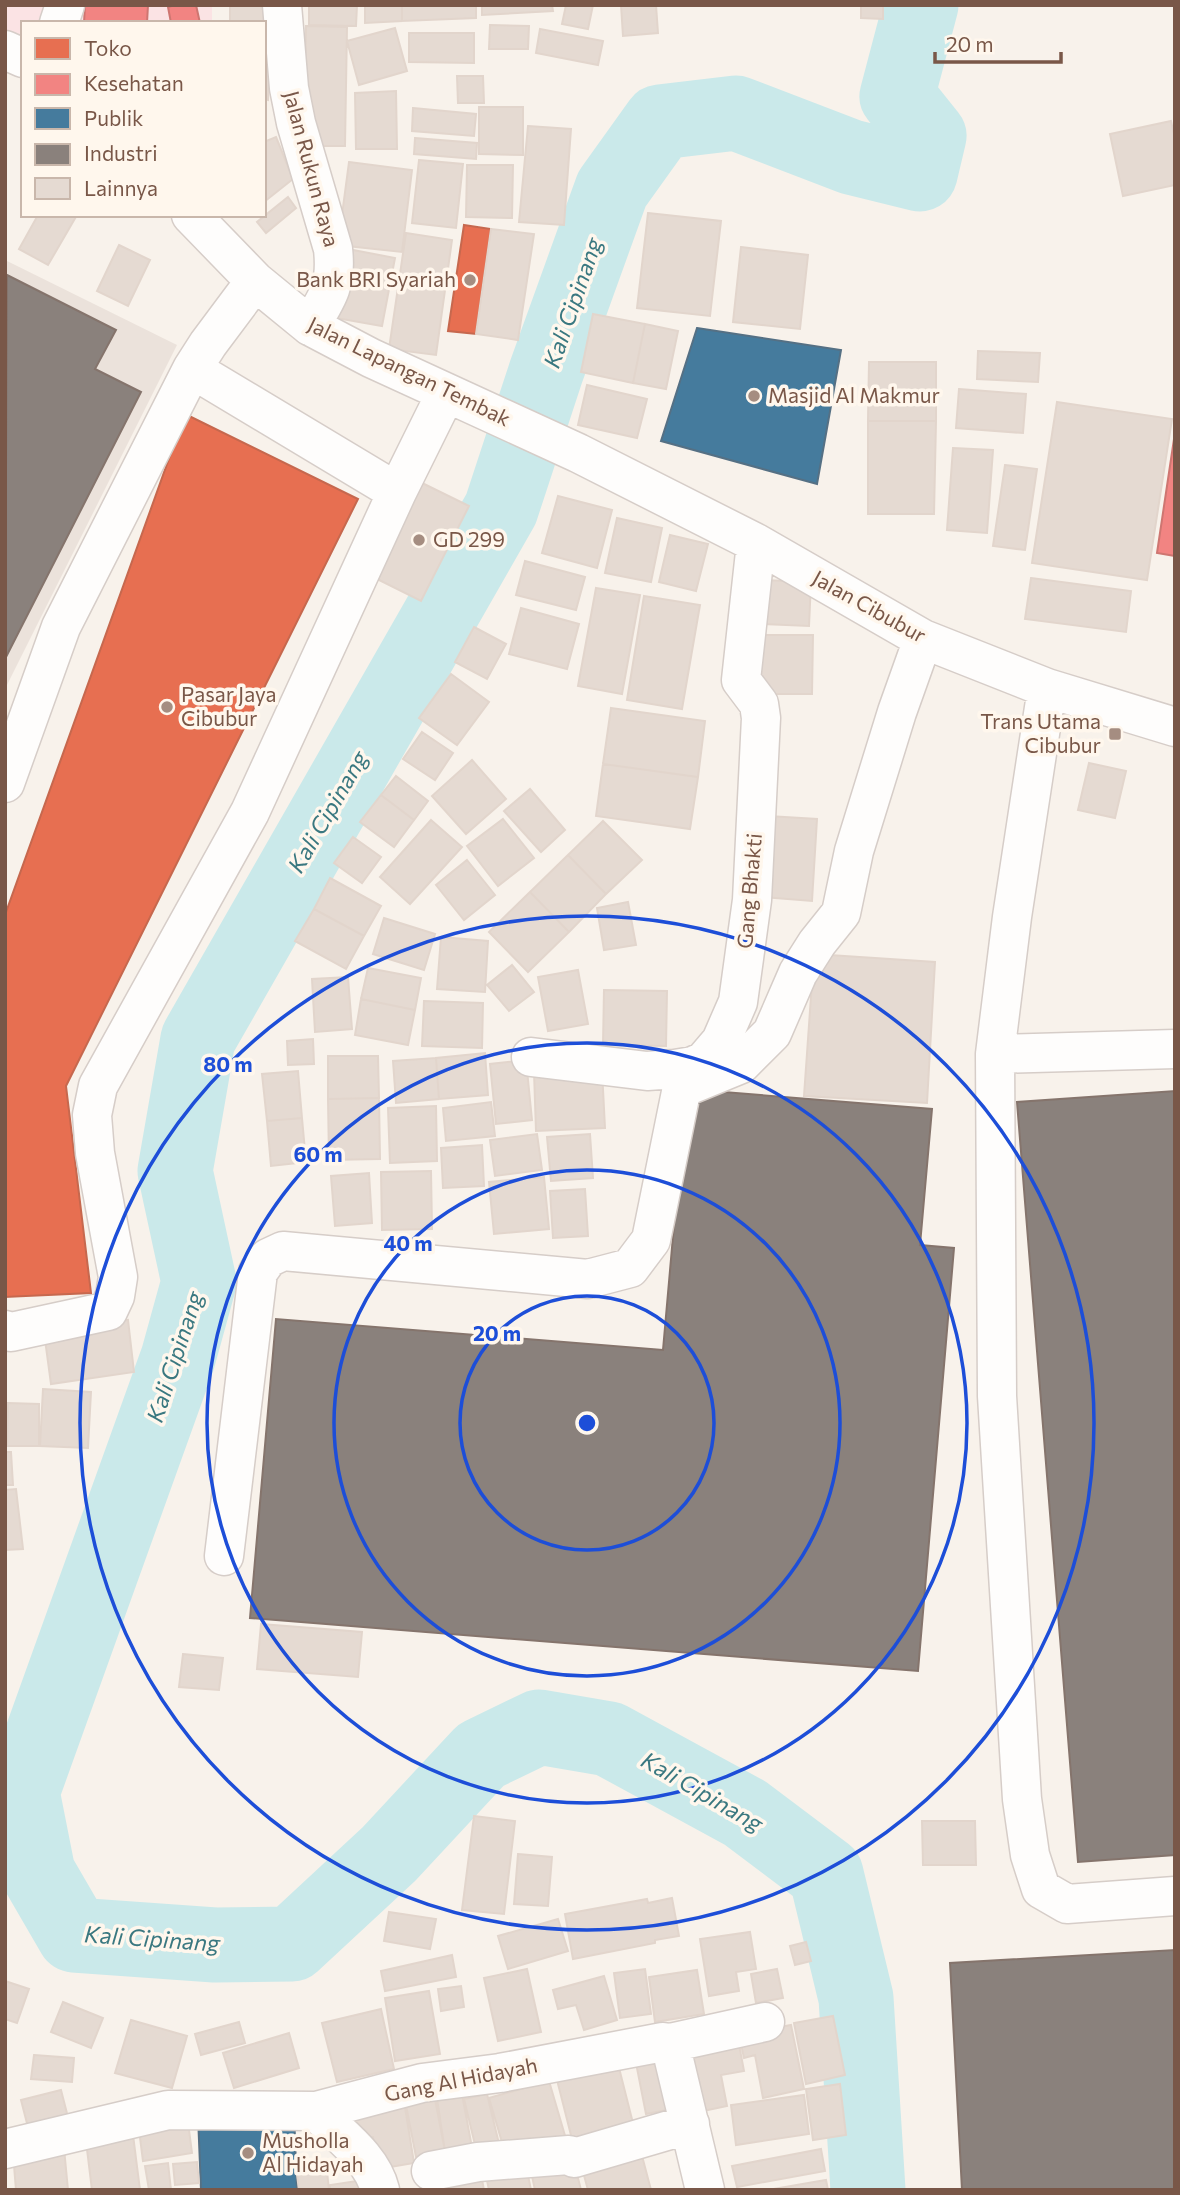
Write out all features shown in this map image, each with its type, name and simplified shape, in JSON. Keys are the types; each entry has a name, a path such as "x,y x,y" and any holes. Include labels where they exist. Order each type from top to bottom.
{"street":[{"name":"Jalan Rukun Raya","path":"282,5 289,88 296,123 334,249 335,280 330,295 310,326"},
{"path":"5,50 21,57"},
{"name":"Jalan Lapangan Tembak","path":"193,217 255,281 310,326 446,393 578,453"},
{"path":"5,783 61,627 192,369 255,281"},
{"path":"192,369 397,492"},
{"path":"5,1330 11,1332 108,1311 116,1296 118,1277 95,1153 92,1115 98,1086 250,812 397,492 446,393"},
{"name":"Jalan Cibubur","path":"578,453 755,543 923,639 1047,688 1175,727"},
{"name":"Gang Bhakti","path":"531,1057 647,1071 693,1066 704,1061 721,1041 734,1012 738,1002 752,900 761,718 756,698 741,680 755,543"},
{"path":"224,1556 258,1272 268,1258 283,1251 588,1279 630,1268 651,1240 681,1092 685,1087 741,1064 772,1033 798,973 841,913 854,851 897,712 923,639"},
{"path":"1047,688 1012,917 995,1054 997,1396 1022,1799 1030,1855 1041,1889 1067,1903 1175,1896"},
{"path":"995,1054 1175,1049"},
{"name":"Gang Al Hidayah","path":"5,2149 168,2110 316,2111 422,2083 500,2073 651,2043 670,2043 765,2022"},
{"path":"670,2043 705,2190"},
{"path":"316,2111 355,2147 379,2184 433,2180 478,2162 569,2155 574,2158 690,2124"}],"shaded area":[{"path":"5,5 212,5 212,21 21,21 21,34 5,30"},
{"path":"5,260 177,345 5,689"}],"building: Toko":[{"name":"Bank BRI Syariah","path":"464,225 491,229 476,334 448,331"},
{"name":"Pasar Jaya Cibubur","path":"185,414 358,499 66,1086 91,1293 5,1297 5,915"}],"building: Kesehatan":[{"path":"85,5 148,5 147,21 84,21"},
{"path":"196,5 200,21 171,21 168,7"},
{"path":"1175,439 1175,556 1157,553"}],"building: Publik":[{"name":"Masjid Al Makmur","path":"697,328 841,350 817,484 661,441"},
{"name":"Musholla Al Hidayah","path":"294,2113 297,2190 201,2190 198,2116"}],"building: Industri":[{"path":"7,275 116,330 95,369 141,392 5,659"},
{"path":"686,1089 932,1109 920,1245 954,1248 918,1671 250,1618 276,1319 663,1350"},
{"path":"1175,1091 1175,1855 1078,1862 1017,1102"},
{"path":"1175,1950 1175,2190 962,2190 950,1963"}],"building: Lainnya":[{"path":"230,5 270,5 270,34 266,34 266,21 230,21"},
{"path":"309,5 357,5 356,26 309,25"},
{"path":"365,5 402,5 402,21 365,23"},
{"path":"402,5 476,5 476,18 402,21"},
{"path":"482,5 552,5 553,11 482,15"},
{"path":"566,5 593,5 588,29 562,24"},
{"path":"621,5 656,5 658,33 623,36"},
{"path":"861,5 883,5 883,19 861,18"},
{"path":"490,25 529,26 528,49 489,49"},
{"path":"306,26 347,27 345,146 304,146"},
{"path":"395,28 407,71 359,85 347,41"},
{"path":"540,29 603,41 598,65 536,53"},
{"path":"409,33 474,33 474,63 409,62"},
{"path":"266,37 271,37 268,100"},
{"path":"457,76 483,76 484,103 458,103"},
{"path":"396,91 397,149 356,149 355,93"},
{"path":"479,107 523,107 523,155 479,154"},
{"path":"413,108 476,114 474,136 412,131"},
{"path":"1171,121 1175,139 1175,185 1123,196 1110,134"},
{"path":"528,126 571,129 564,225 519,222"},
{"path":"276,137 293,179 266,200 266,141"},
{"path":"415,138 477,143 476,159 414,154"},
{"path":"419,160 463,164 456,228 412,223"},
{"path":"349,162 412,170 402,252 338,245"},
{"path":"467,165 513,165 512,218 466,217"},
{"path":"288,197 296,208 266,233 257,222"},
{"path":"648,213 721,221 710,316 637,308"},
{"path":"37,217 76,217 48,265 19,249"},
{"path":"491,229 534,234 518,340 476,334"},
{"path":"406,233 452,240 436,355 389,349"},
{"path":"119,245 150,260 128,306 97,291"},
{"path":"741,247 808,255 800,329 733,322"},
{"path":"348,249 395,258 382,326 336,318"},
{"path":"593,314 645,324 633,383 581,372"},
{"path":"645,324 678,331 666,389 633,383"},
{"path":"978,351 1040,353 1038,382 977,379"},
{"path":"869,362 936,362 936,421 868,421"},
{"path":"587,385 647,399 637,438 578,425"},
{"path":"959,389 1026,394 1023,433 956,428"},
{"path":"1057,402 1172,419 1147,580 1032,563"},
{"path":"868,421 936,421 934,514 868,514"},
{"path":"953,448 993,450 987,533 947,530"},
{"path":"1005,465 1037,469 1025,550 993,546"},
{"name":"GD 299","path":"416,480 469,506 421,601 369,575"},
{"path":"558,496 612,510 597,568 542,553"},
{"path":"617,518 662,528 651,582 605,573"},
{"path":"670,535 708,544 696,591 659,582"},
{"path":"525,561 585,577 576,610 516,595"},
{"path":"1031,578 1131,591 1126,632 1025,619"},
{"path":"763,580 811,582 809,626 761,624"},
{"path":"596,588 640,595 622,694 578,686"},
{"path":"644,596 700,605 682,709 627,700"},
{"path":"521,608 579,624 567,669 509,654"},
{"path":"474,627 506,644 487,679 455,662"},
{"path":"761,635 813,635 812,694 761,694"},
{"path":"451,674 489,702 457,745 419,718"},
{"path":"611,708 705,721 698,777 603,764"},
{"path":"422,732 453,753 435,780 403,759"},
{"path":"472,760 506,799 466,834 432,796"},
{"path":"1089,763 1126,771 1115,818 1078,810"},
{"path":"603,764 698,777 690,829 596,816"},
{"path":"396,776 428,801 414,820 381,795"},
{"path":"530,789 565,830 541,852 504,811"},
{"path":"381,795 414,820 394,847 360,822"},
{"path":"768,816 817,819 812,901 763,897"},
{"path":"503,819 534,858 498,886 467,846"},
{"path":"431,820 462,847 410,904 380,877"},
{"path":"603,821 642,860 606,894 568,855"},
{"path":"353,837 381,857 362,883 334,863"},
{"path":"568,855 606,894 569,932 530,892"},
{"path":"467,860 495,895 464,920 436,885"},
{"path":"330,878 381,906 364,936 314,909"},
{"path":"530,892 569,932 528,972 489,932"},
{"path":"628,902 636,945 604,950 597,908"},
{"path":"314,909 364,936 346,969 295,941"},
{"path":"384,918 435,934 424,970 373,954"},
{"path":"441,937 488,941 485,992 437,989"},
{"path":"814,954 935,962 927,1103 804,1096"},
{"path":"512,965 534,992 509,1011 487,985"},
{"path":"368,968 421,978 415,1010 361,999"},
{"path":"578,970 588,1024 548,1031 538,977"},
{"path":"348,977 352,1029 315,1032 312,979"},
{"path":"604,990 667,991 666,1046 603,1045"},
{"path":"361,999 415,1010 408,1045 355,1035"},
{"path":"424,1001 483,1003 482,1048 422,1046"},
{"path":"313,1039 314,1064 288,1065 287,1041"},
{"path":"485,1053 488,1095 439,1099 436,1058"},
{"path":"328,1056 378,1056 379,1098 328,1099"},
{"path":"436,1058 439,1099 396,1103 393,1061"},
{"path":"526,1060 532,1120 496,1124 490,1064"},
{"path":"602,1070 605,1128 536,1131 534,1072"},
{"path":"298,1071 302,1118 267,1121 262,1074"},
{"path":"379,1098 380,1159 329,1160 328,1099"},
{"path":"491,1102 495,1136 446,1141 443,1108"},
{"path":"436,1106 437,1161 390,1163 388,1108"},
{"path":"302,1118 306,1162 271,1166 267,1121"},
{"path":"537,1134 542,1170 495,1176 490,1140"},
{"path":"590,1134 593,1178 551,1181 547,1137"},
{"path":"482,1145 484,1186 443,1188 441,1148"},
{"path":"431,1171 432,1229 382,1230 381,1172"},
{"path":"369,1173 372,1223 335,1226 331,1176"},
{"path":"544,1177 549,1229 494,1234 489,1182"},
{"path":"585,1189 588,1236 553,1238 550,1191"},
{"path":"128,1320 134,1372 51,1384 44,1332"},
{"path":"43,1389 91,1392 88,1448 40,1446"},
{"path":"8,1403 39,1404 39,1446 7,1446"},
{"path":"5,1452 11,1452 13,1485 5,1485"},
{"path":"16,1489 23,1549 5,1550 5,1490"},
{"path":"261,1624 362,1632 358,1677 257,1669"},
{"path":"183,1654 223,1658 219,1690 179,1687"},
{"path":"474,1816 515,1821 504,1914 462,1910"},
{"path":"922,1821 975,1821 976,1865 923,1865"},
{"path":"518,1854 552,1857 548,1906 514,1904"},
{"path":"672,1898 679,1936 573,1959 565,1914 647,1899 648,1903"},
{"path":"389,1912 436,1919 430,1949 384,1941"},
{"path":"558,1919 568,1951 508,1969 498,1936"},
{"path":"750,1932 756,1969 736,1972 739,1991 709,1996 700,1939"},
{"path":"806,1942 811,1961 795,1965 790,1946"},
{"path":"452,1955 456,1977 385,1991 381,1971"},
{"path":"527,1969 541,2032 498,2041 484,1978"},
{"path":"645,1969 651,2014 620,2018 614,1973"},
{"path":"777,1969 783,1998 756,2003 751,1974"},
{"path":"697,1970 704,2014 655,2022 649,1977"},
{"path":"604,1976 617,2020 584,2030 576,2005 558,2009 553,1990"},
{"path":"5,1981 29,1989 17,2023 5,2019"},
{"path":"461,1986 464,2007 441,2011 438,1989"},
{"path":"429,1991 440,2054 395,2061 385,1998"},
{"path":"63,2002 103,2018 91,2048 51,2032"},
{"path":"381,2009 394,2069 337,2082 322,2023"},
{"path":"833,2016 845,2075 806,2084 794,2023"},
{"path":"131,2020 187,2036 172,2088 115,2073"},
{"path":"239,2022 245,2043 201,2055 195,2034"},
{"path":"791,2025 804,2089 763,2098 755,2055 744,2058 739,2035"},
{"path":"289,2033 299,2068 234,2088 223,2053"},
{"path":"737,2034 744,2071 721,2075 727,2106 689,2114 676,2045"},
{"path":"615,2052 637,2139 576,2155 554,2068"},
{"path":"34,2055 74,2058 72,2082 31,2079"},
{"path":"661,2057 672,2109 646,2114 636,2063"},
{"path":"549,2081 566,2139 506,2156 489,2098"},
{"path":"840,2084 846,2135 813,2140 806,2089"},
{"path":"433,2089 447,2161 418,2167 404,2095"},
{"path":"61,2090 71,2129 31,2139 21,2100"},
{"path":"462,2094 473,2153 446,2158 437,2099"},
{"path":"487,2094 501,2152 478,2157 464,2099"},
{"path":"804,2095 809,2134 736,2145 731,2105"},
{"path":"404,2101 414,2163 378,2169 373,2137 348,2140 344,2110"},
{"path":"187,2115 192,2153 143,2161 138,2122"},
{"path":"133,2135 140,2190 92,2190 86,2141"},
{"path":"64,2148 68,2190 16,2190 13,2153"},
{"path":"821,2149 825,2171 737,2187 732,2166"},
{"path":"641,2152 651,2190 588,2190 582,2168"},
{"path":"525,2161 531,2190 489,2190 485,2171"},
{"path":"197,2162 199,2183 175,2185 173,2164"},
{"path":"168,2163 171,2190 149,2190 145,2166"},
{"path":"479,2164 484,2190 448,2190 444,2171"},
{"path":"575,2166 581,2190 535,2190 532,2176"},
{"path":"327,2172 329,2190 299,2190 297,2175"},
{"path":"371,2179 373,2190 330,2190 330,2185"},
{"path":"826,2180 828,2190 773,2190 773,2189"}],"waterway":[{"name":"Kali Cipinang","path":"868,2190 856,1998 826,1874 745,1813 609,1739 539,1727 481,1755 389,1854 292,1944 215,1945 74,1935 38,1873 22,1792 178,1358 199,1282 175,1171 198,1039 501,509 546,372 612,189 660,122 736,113 851,157 920,174 929,136 897,96 921,5"}],"place":[{"name":"Bank BRI Syariah","path":"470,280"},
{"name":"Masjid Al Makmur","path":"754,396"},
{"name":"GD 299","path":"419,540"},
{"name":"Pasar Jaya Cibubur","path":"167,707"},
{"name":"Trans Utama Cibubur","path":"1115,734"},
{"name":"Musholla Al Hidayah","path":"248,2153"}]}
